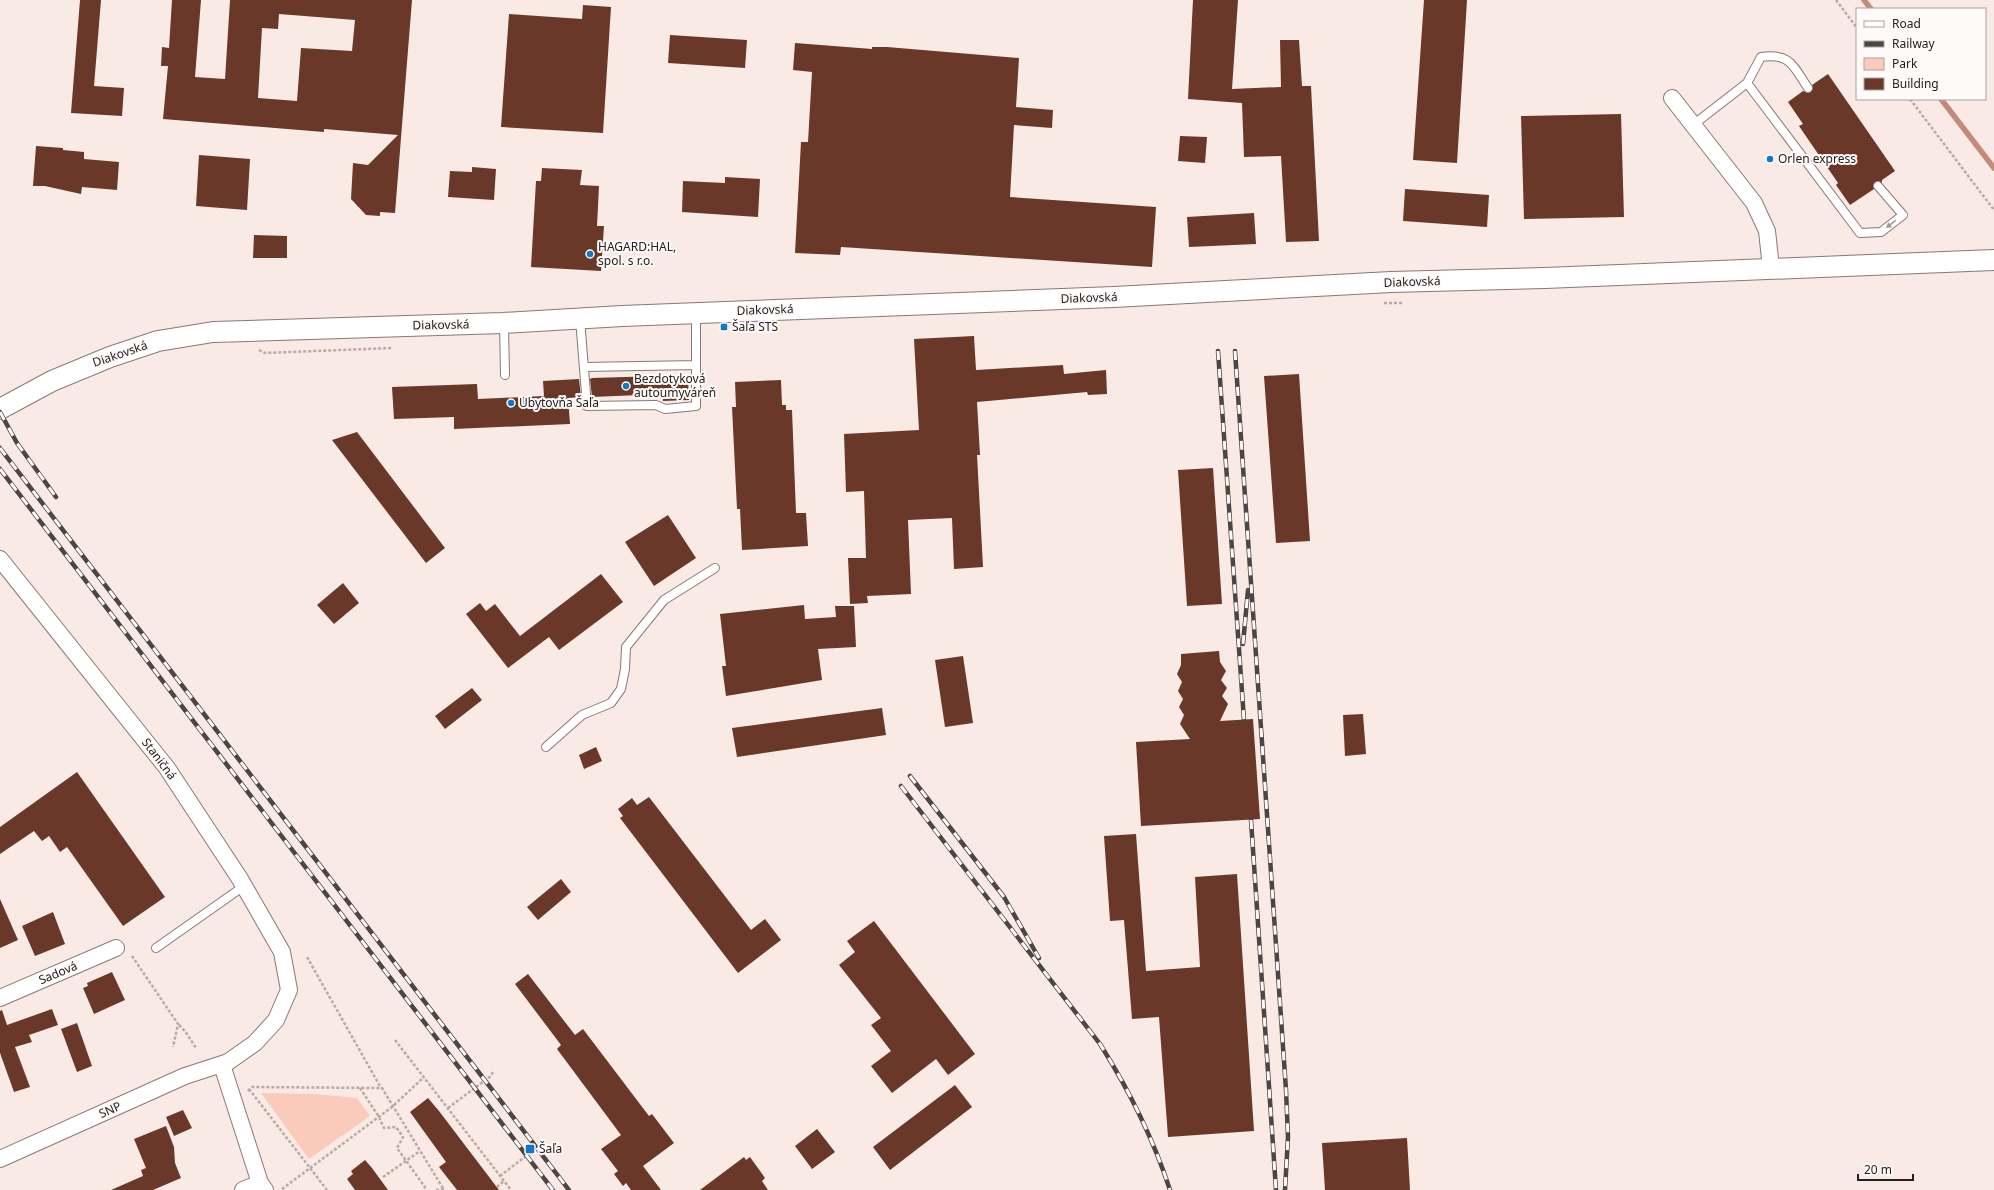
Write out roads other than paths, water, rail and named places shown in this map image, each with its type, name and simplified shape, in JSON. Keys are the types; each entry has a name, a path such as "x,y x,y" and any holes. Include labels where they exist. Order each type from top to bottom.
{"street":[{"path":"1672,98 1754,203 1768,231 1771,268"},
{"name":"Diakovská","path":"0,408 52,381 110,356 158,341 205,333 303,328 504,323 696,313 1114,297 1391,282 1545,278 1994,260"},
{"name":"Staničná","path":"0,559 167,768 244,886 282,952 287,979"},
{"name":"Sadová","path":"0,998 116,948"},
{"name":"SNP","path":"0,1159 186,1076 222,1065 255,1043 276,1020 288,990 287,979"},
{"path":"222,1065 262,1186 243,1190"}],"lane":[{"path":"1693,125 1747,83 1761,57 1775,55 1788,60 1808,88"},
{"path":"1747,83 1860,233 1881,232 1903,215 1878,186"},
{"path":"580,318 587,406 656,404 665,409 696,406 696,313"},
{"path":"504,323 505,375"},
{"path":"584,367 696,365"},
{"path":"546,747 582,715 611,703 621,689 625,669 626,647 664,600 715,568"},
{"path":"156,948 244,886"}],"waterway":[{"path":"1864,0 1870,8"},
{"path":"1942,100 1994,168"}],"railway":[{"path":"1218,351 1244,720"},
{"path":"1235,351 1286,1090 1288,1137 1285,1190"},
{"path":"0,412 17,443 56,497"},
{"path":"0,448 569,1190"},
{"path":"0,469 553,1190"},
{"path":"1243,644 1248,590"},
{"path":"910,776 1004,897 1039,958"},
{"path":"901,786 1100,1044 1140,1115 1170,1190"},
{"path":"1251,820 1276,1190"}],"place":[{"name":"Orlen express","path":"1770,159"},
{"name":"HAGARD:HAL, spol. s r.o.","path":"590,254"},
{"name":"Šaľa STS","path":"724,327"},
{"name":"Bezdotyková autoumyváreň","path":"626,386"},
{"name":"Ubytovňa Šaľa","path":"511,403"},
{"name":"Šaľa","path":"530,1149"}]}
